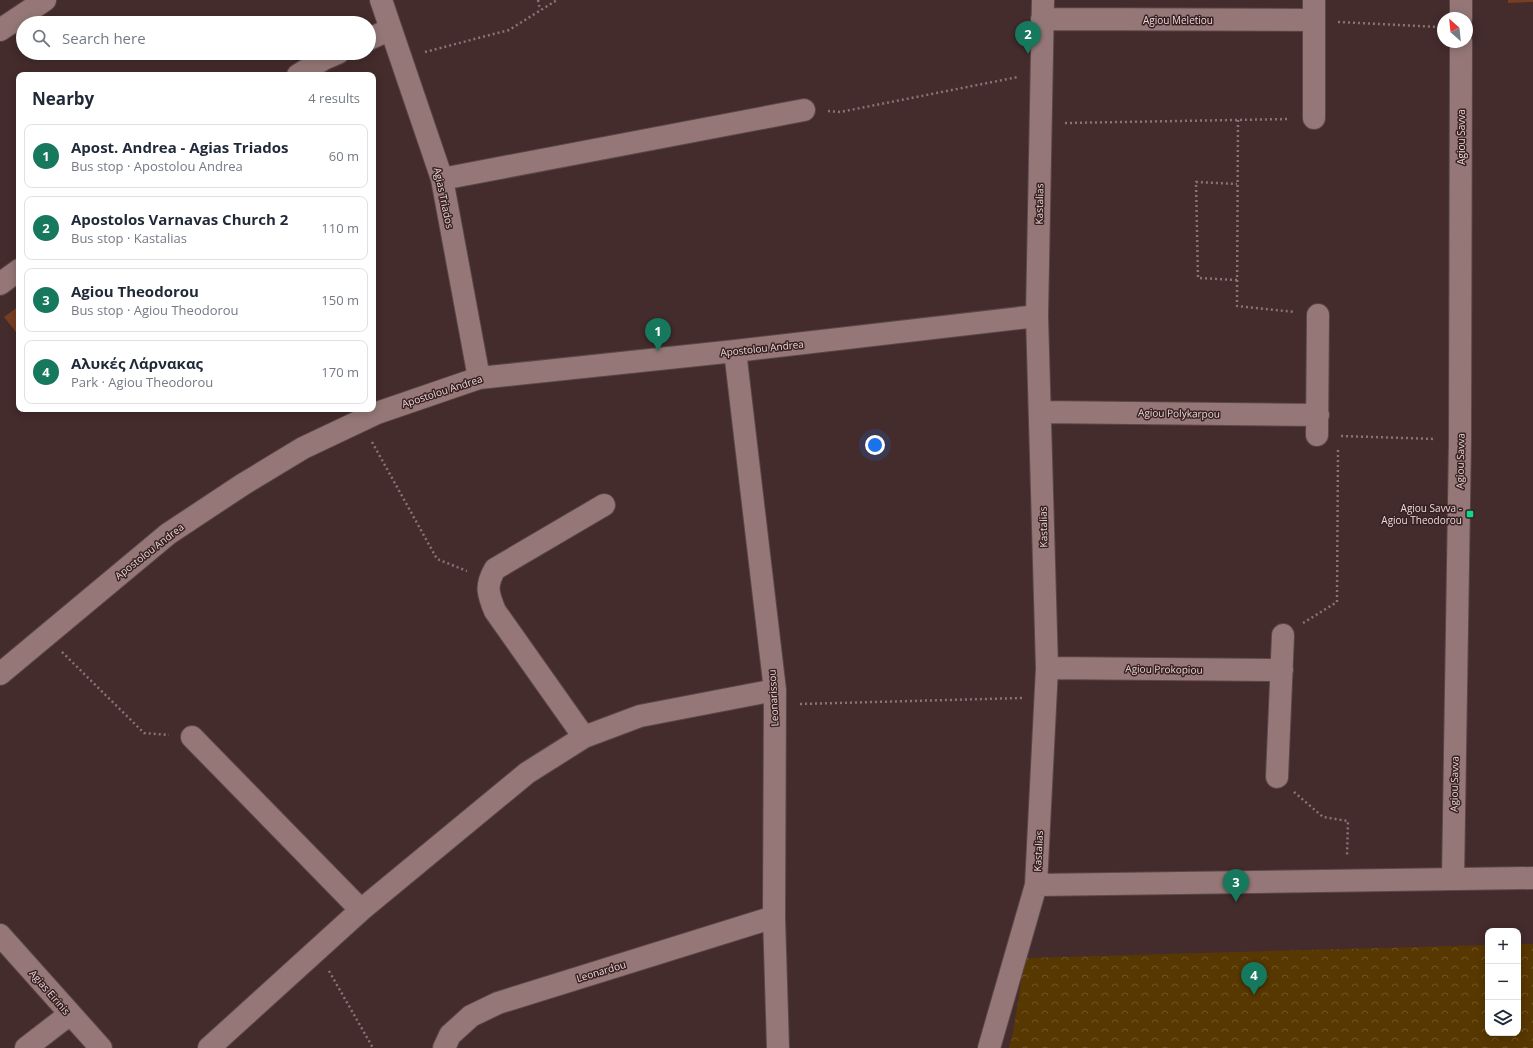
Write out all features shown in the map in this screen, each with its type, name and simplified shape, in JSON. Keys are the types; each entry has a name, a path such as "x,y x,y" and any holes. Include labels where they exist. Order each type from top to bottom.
{"street":[{"path":"21,16 45,0"},
{"name":"Agias Triados","path":"381,0 442,179 479,378"},
{"path":"1461,0 1461,12"},
{"name":"Agiou Meletiou","path":"1042,9 1314,10"},
{"name":"Kastalias","path":"988,1048 1036,885 1047,668 1037,316 1042,9"},
{"path":"1314,10 1314,118"},
{"path":"0,30 16,19"},
{"path":"376,36 391,29"},
{"name":"Agiou Savva","path":"1453,879 1460,440 1461,48"},
{"path":"303,72 322,60"},
{"path":"442,179 804,110"},
{"path":"0,284 16,272"},
{"path":"1318,315 1325,429"},
{"name":"Apostolou Andrea","path":"0,674 168,534 242,484 302,448 377,412 479,378 735,351 1037,316"},
{"name":"Leonarissou","path":"735,351 775,697 774,918 778,1048"},
{"name":"Agiou Polykarpou","path":"1040,412 1325,429"},
{"path":"584,736 495,611 488,594 488,580 495,569 604,505"},
{"path":"1277,778 1284,635"},
{"name":"Agiou Prokopiou","path":"1047,668 1282,670"},
{"path":"209,1048 361,910 527,772 584,736 640,716 775,697"},
{"path":"192,737 361,910"},
{"path":"1036,885 1533,878"},
{"name":"Leonardou","path":"444,1048 450,1035 471,1016 498,1002 774,918"},
{"name":"Agias Eirinis","path":"0,935 101,1048"},
{"path":"26,1048 70,1014"}],"path":[{"path":"538,0 540,10"},
{"path":"401,58 509,30 557,0"},
{"path":"1314,10 1437,26"},
{"path":"804,110 840,112 1042,72"},
{"path":"1041,124 1314,118"},
{"path":"1238,120 1237,306 1318,315"},
{"path":"1237,184 1196,182 1198,278 1237,280"},
{"path":"360,420 437,559 488,580"},
{"path":"1284,635 1337,602 1325,429 1460,440"},
{"path":"46,635 144,734 192,737"},
{"path":"775,697 1045,698"},
{"path":"1277,778 1323,817 1348,821 1346,881"},
{"path":"317,950 373,1048"}],"green space":[{"path":"1521,944 1533,944 1533,1048 1009,1048 1025,958 1485,945 1485,1036 1521,1036"}],"building":[{"path":"1508,0 1533,0 1533,2 1508,3"},
{"path":"16,308 16,332 4,317"}],"place":[{"name":"Apostolos Varnavas Church 2","path":"1028,54"},
{"name":"Apost. Andrea - Agias Triados","path":"658,351"},
{"name":"Agiou Savva - Agiou Theodorou","path":"1470,514"},
{"name":"Agiou Theodorou","path":"1236,902"},
{"name":"Αλυκές Λάρνακας","path":"1254,995"}]}
